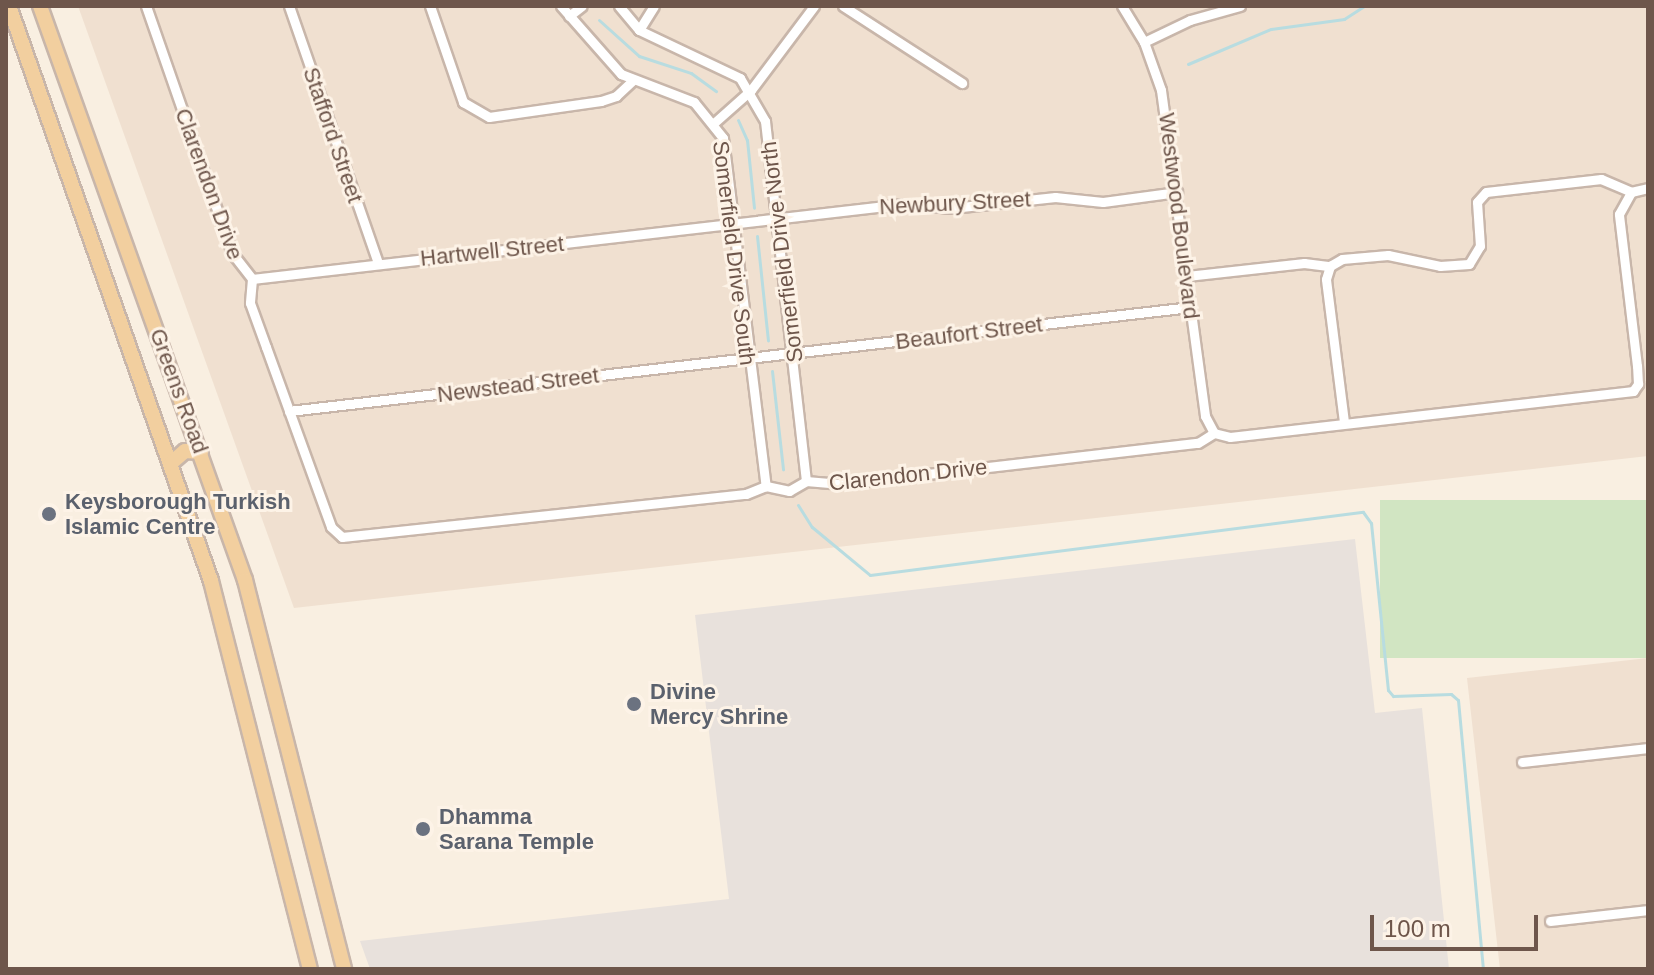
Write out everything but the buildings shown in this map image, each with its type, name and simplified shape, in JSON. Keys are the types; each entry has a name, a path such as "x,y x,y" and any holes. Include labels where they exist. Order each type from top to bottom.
{"main road":[{"name":"Greens Road","path":"9,6 170,464 234,663 310,969"},
{"name":"Greens Road","path":"40,6 201,452 259,624 344,969"},
{"path":"170,464 185,451 201,452"}],"street":[{"name":"Clarendon Drive","path":"146,6 232,253 252,279 250,303 331,527 336,534 351,539 746,494 766,486 789,491 806,481 841,484 1198,443 1214,433 1230,437 1633,391 1638,384 1637,366 1619,214 1631,192"},
{"name":"Stafford Street","path":"289,6 378,263"},
{"path":"430,6 463,102 489,117 601,101 616,96 632,81"},
{"name":"Somerfield Drive South","path":"561,6 596,51 632,81 694,102 715,122 723,138 766,486"},
{"path":"569,16 582,6"},
{"path":"619,6 639,30 710,60 751,90"},
{"path":"639,30 654,6"},
{"path":"715,122 751,90 814,6"},
{"path":"843,6 962,83"},
{"name":"Westwood Boulevard","path":"1122,6 1144,42 1161,90 1205,416 1214,433"},
{"path":"1144,42 1200,17 1240,6"},
{"name":"Somerfield Drive North","path":"751,90 768,135 806,481"},
{"path":"1187,276 1304,263 1330,266 1342,259 1388,255 1440,266 1469,264 1480,246 1477,202 1486,192 1601,179 1631,192 1648,188"},
{"name":"Newbury Street","path":"733,225 903,204 952,208 1055,197 1103,202 1177,192"},
{"name":"Hartwell Street","path":"252,279 733,225"},
{"path":"1330,266 1326,279 1344,422"},
{"name":"Beaufort Street","path":"748,358 1190,307"},
{"name":"Newstead Street","path":"289,411 748,358"},
{"path":"1522,762 1648,748"},
{"path":"1550,921 1648,910"}],"shaded area":[{"path":"78,6 1648,6 1648,456 294,608"},
{"path":"1355,539 1375,713 1422,708 1449,969 370,969 360,941 729,899 695,615"},
{"path":"1648,658 1648,969 1500,969 1467,678"}],"green space":[{"path":"1380,500 1648,500 1648,658 1380,658"}],"waterway":[{"path":"1188,64 1271,29 1344,19 1364,6"},
{"path":"599,20 639,56 691,73 716,91"},
{"path":"738,120 747,140 754,208"},
{"path":"757,236 768,340"},
{"path":"772,371 783,469"},
{"path":"798,505 812,527 870,575 1363,512 1371,523 1388,690 1393,696 1451,694 1458,700 1483,969"}],"place":[{"name":"Keysborough Turkish Islamic Centre","path":"49,514"},
{"name":"Divine Mercy Shrine","path":"634,704"},
{"name":"Dhamma Sarana Temple","path":"423,829"}]}
